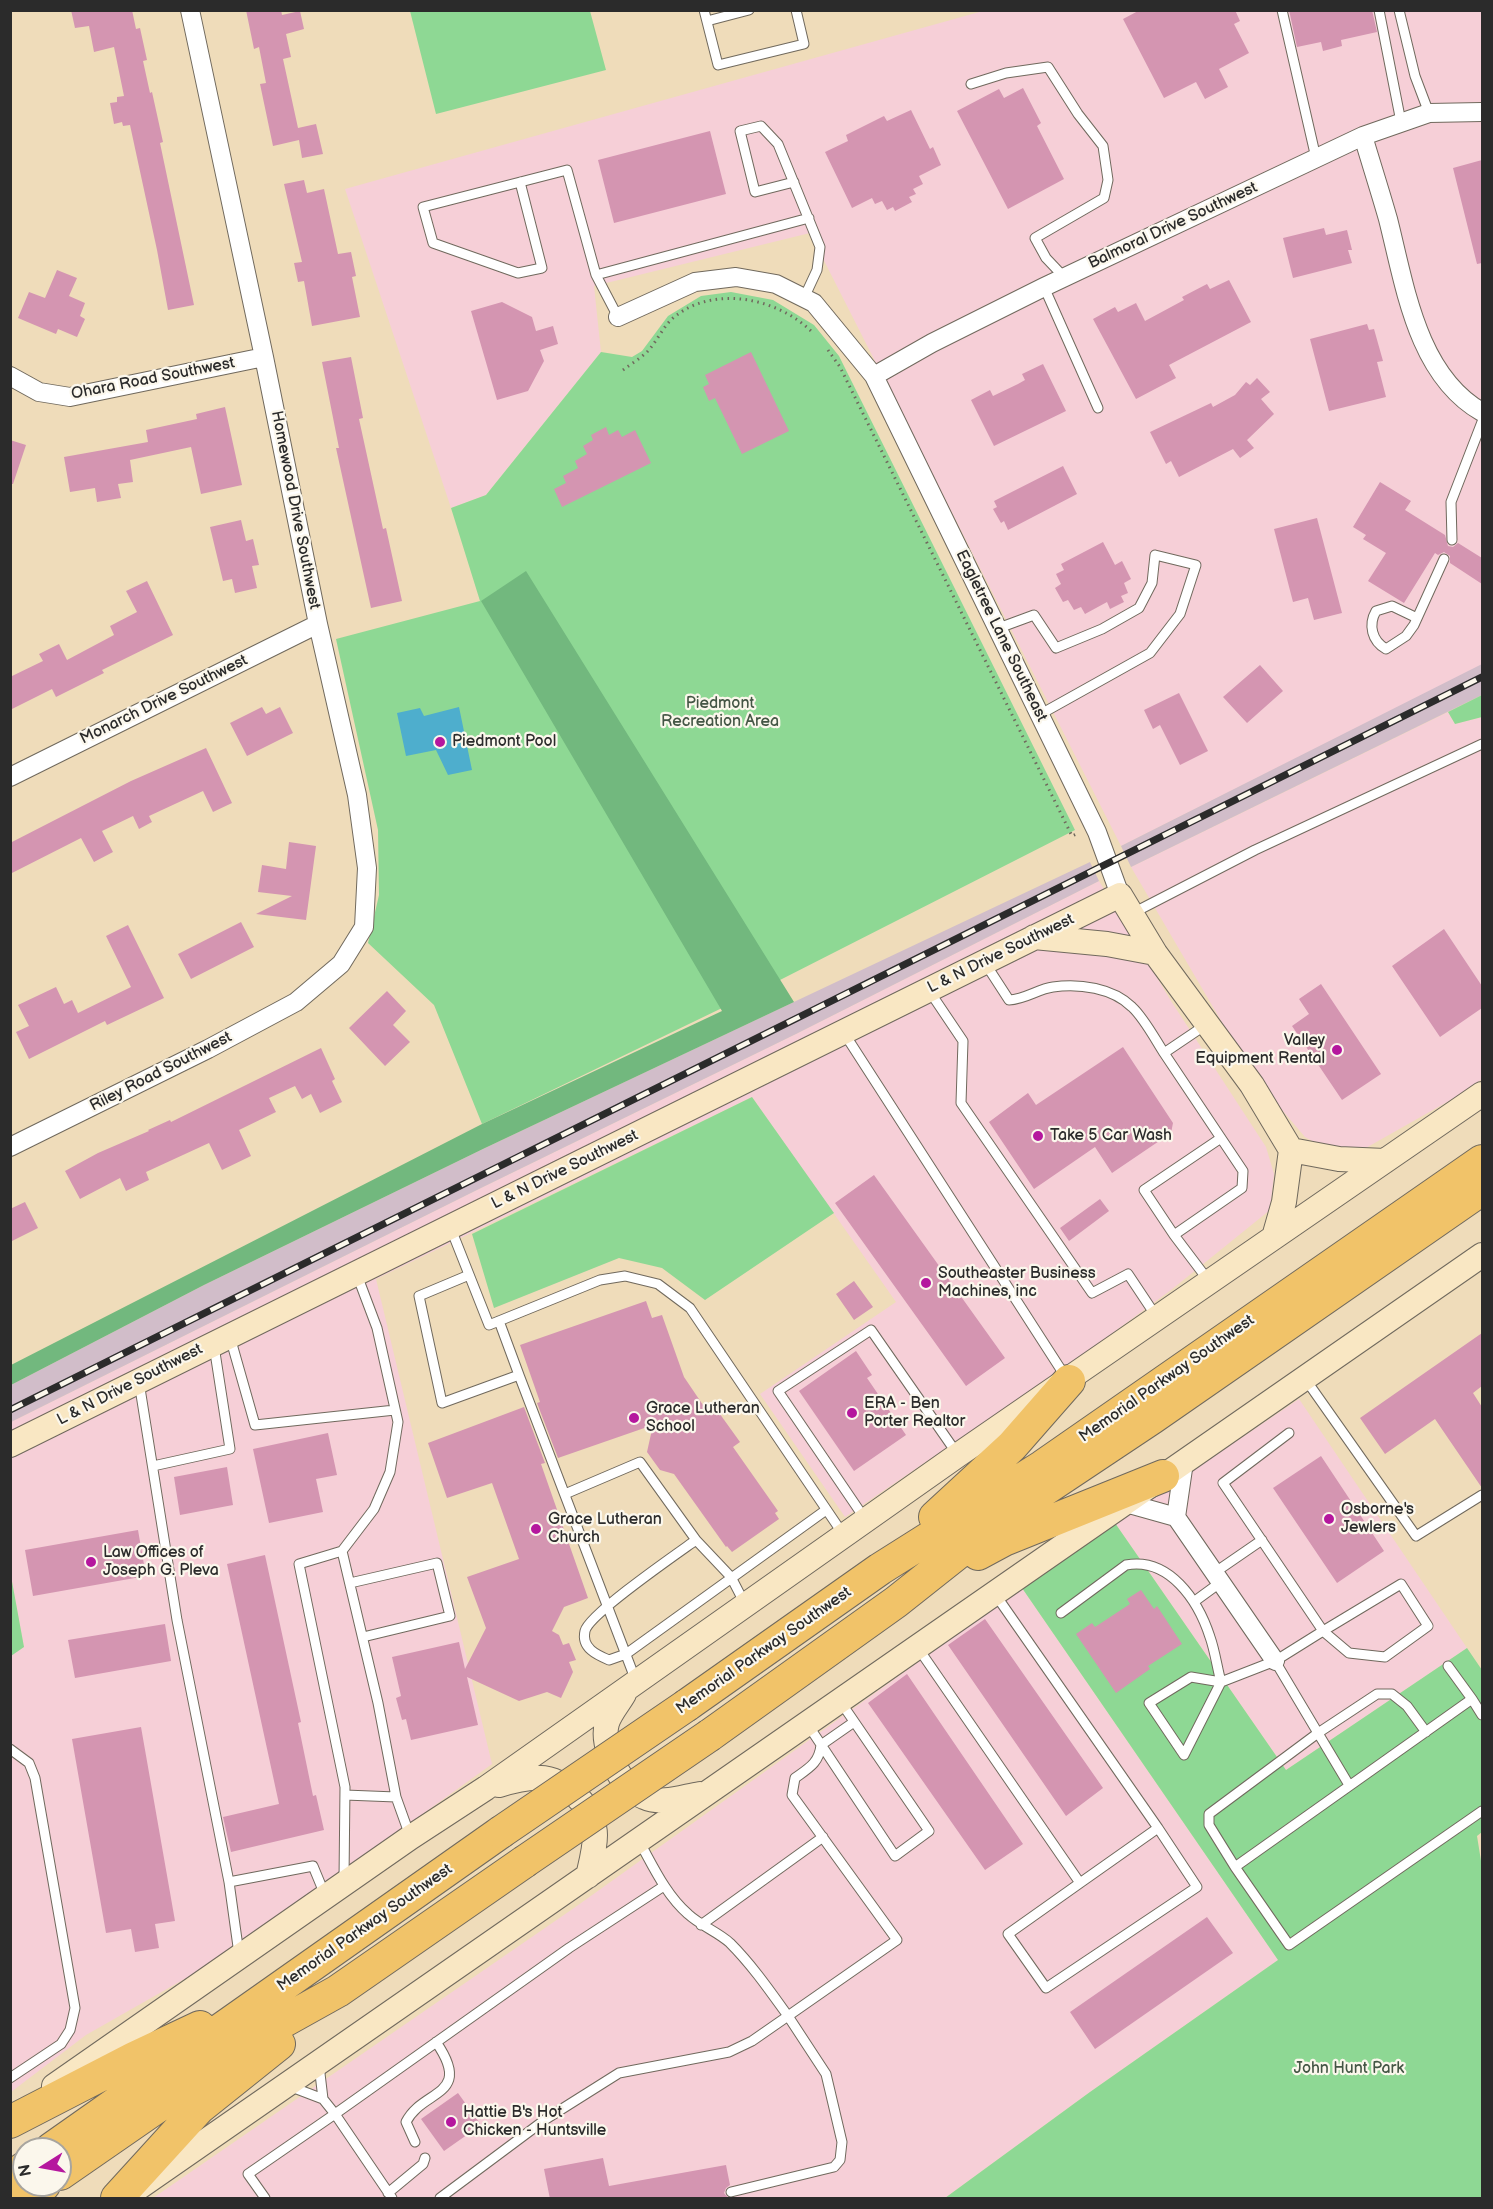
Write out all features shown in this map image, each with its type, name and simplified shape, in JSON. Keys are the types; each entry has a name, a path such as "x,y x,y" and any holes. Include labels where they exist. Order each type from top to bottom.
{"highway":[{"name":"Memorial Parkway Southwest","path":"68,2137 880,1569 1043,1466 1482,1161"},
{"name":"Memorial Parkway Southwest","path":"72,2166 268,2030 338,1991 710,1735 911,1590 1002,1518 1152,1418 1482,1189"},
{"path":"880,1569 1012,1446 1069,1381"},
{"path":"911,1590 1004,1540 1173,1469"},
{"path":"117,2199 199,2108 261,2060 338,1991"},
{"path":"10,2119 186,2032 249,2010"}],"main road":[{"name":"L & N Drive Southwest","path":"10,1445 1034,937 1126,905"},
{"name":"Eagletree Lane Southeast","path":"1126,905 1155,953 1252,1085 1292,1150"},
{"path":"1034,937 1107,944 1155,953"},
{"path":"10,2119 411,1837 486,1788 746,1606 958,1455 1069,1381 1482,1094"},
{"path":"1274,1237 1284,1202 1292,1150 1339,1159 1385,1161"},
{"path":"123,2199 1482,1255"},
{"path":"631,1686 607,1722 605,1742 613,1766 625,1781 644,1797 664,1801 709,1792"},
{"path":"486,1788 536,1776 556,1779 573,1791 588,1809 595,1833 588,1876"}],"street":[{"name":"Homewood Drive Southwest","path":"190,10 318,624 357,795 368,868 364,927 341,964 308,992"},
{"name":"Balmoral Drive Southwest","path":"874,376 932,343 1064,277 1363,136 1429,113 1482,112"},
{"path":"1363,136 1419,332 1439,369 1466,402 1482,412"},
{"name":"Eagletree Lane Southeast","path":"618,317 695,282 736,277 776,284 814,303 874,376 1094,825 1126,905"},
{"name":"Ohara Road Southwest","path":"10,376 39,392 70,397 264,357"},
{"name":"Monarch Drive Southwest","path":"10,777 318,624"},
{"name":"Riley Road Southwest","path":"10,1147 207,1049 296,1002 308,992"},
{"path":"1173,1469 1176,1517 1275,1661"},
{"path":"1126,1503 1176,1517"}],"lane":[{"path":"704,10 717,65 804,44 796,10"},
{"path":"707,21 749,10"},
{"path":"1282,10 1316,158"},
{"path":"1379,10 1401,122"},
{"path":"1399,10 1415,76 1429,113"},
{"path":"971,84 1006,74 1048,68 1078,114 1103,146 1108,180 1104,198 1035,238 1046,258 1064,277"},
{"path":"794,182 755,192 740,131 761,126 778,144 794,182 809,218 820,247 817,270 804,298"},
{"path":"520,182 542,268 518,273 433,243 423,207 520,182 567,170 596,275 618,317"},
{"path":"596,275 809,218"},
{"path":"1044,287 1098,408"},
{"path":"1452,540 1451,502 1482,422"},
{"path":"996,629 1034,615 1056,648 1102,629 1139,608 1152,583 1155,555 1196,565 1180,614 1150,653 1039,715"},
{"path":"1417,618 1392,606 1376,611 1371,622 1372,634 1377,644 1386,649 1406,636 1417,618 1444,559"},
{"path":"1126,905 1255,850 1482,744"},
{"path":"984,962 1009,1000 1021,1000 1052,987 1082,986 1108,992 1132,1007 1243,1171 1242,1188 1174,1234"},
{"path":"929,990 963,1041 961,1103 1092,1293 1128,1274 1158,1318"},
{"path":"1164,1053 1207,1024"},
{"path":"843,1032 1069,1381"},
{"path":"1209,1282 1144,1190 1221,1138"},
{"path":"450,1227 489,1325 600,1280 625,1276 658,1284 690,1308 844,1536"},
{"path":"335,1891 345,1795 299,1564 342,1551 374,1509 390,1472 398,1422 377,1328 356,1273"},
{"path":"469,1275 419,1296 442,1403 519,1375"},
{"path":"499,1321 626,1654 631,1686"},
{"path":"867,1521 778,1391 871,1330 958,1455"},
{"path":"222,1339 255,1425 395,1410"},
{"path":"153,1466 231,1449 222,1339"},
{"path":"1305,1378 1416,1536 1482,1495"},
{"path":"139,1380 177,1620 229,1882 239,1957"},
{"path":"1061,1613 1126,1565 1138,1563 1161,1568 1195,1601 1210,1636 1221,1682 1184,1755 1149,1703 1191,1677 1221,1682 1275,1661 1323,1631 1401,1584 1428,1626 1385,1657 1349,1653 1323,1631 1223,1483 1289,1433"},
{"path":"565,1494 640,1462 696,1539 731,1577 746,1606"},
{"path":"696,1539 607,1607 585,1630 586,1643 594,1654 609,1660 626,1654 826,1510"},
{"path":"1195,1601 1217,1578 1262,1540"},
{"path":"342,1551 378,1703 396,1797 411,1837"},
{"path":"350,1583 437,1563 450,1616 363,1637"},
{"path":"995,1594 1158,1828 1197,1887 1046,1988 1008,1935 1158,1828"},
{"path":"918,1648 1080,1883"},
{"path":"1275,1661 1349,1785"},
{"path":"1448,1666 1482,1715"},
{"path":"1426,1732 1407,1706 1392,1694 1377,1694 1318,1733 1209,1814 1209,1825 1289,1945 1482,1811"},
{"path":"1236,1867 1472,1700"},
{"path":"807,1723 895,1856 929,1831 840,1701"},
{"path":"440,2199 546,2120 619,2073 729,2052 752,2041 897,1940 792,1795 795,1778 813,1766 820,1756 821,1745 854,1722"},
{"path":"10,1749 29,1763 35,1778 75,2008 70,2030 61,2044 10,2079"},
{"path":"345,1795 396,1797"},
{"path":"701,1925 823,1837"},
{"path":"639,1840 664,1886 686,1913 727,1940 745,1958 788,2016 826,2074 842,2142 840,2160 834,2168 731,2192"},
{"path":"229,1882 313,1866 335,1891"},
{"path":"265,2199 248,2174 569,1948 664,1886"},
{"path":"415,2142 406,2122 409,2115 442,2090 450,2069 447,2058 436,2042"},
{"path":"318,2063 323,2099 390,2196 423,2164 425,2158"},
{"path":"286,2085 323,2099"}],"path":[{"path":"623,370 647,352 673,318 697,304 715,300 738,298 759,301 782,310 806,326 819,339"},
{"path":"826,348 840,367 1072,836 1094,825"}],"shaded area":[{"path":"983,11 1482,11 1482,665 1121,846 810,233 594,286 601,352 486,495 451,508 345,189"},
{"path":"1482,664 1482,695 1131,867 1121,846"},
{"path":"1448,712 1455,724 1482,717 1482,1079 1454,1098 1357,1153 1337,1155 1305,1137 1254,1077 1131,867"},
{"path":"1090,862 1099,881 796,1034 11,1422 11,1385 204,1285 485,1148"},
{"path":"1099,881 1171,1001 1266,1147 1274,1174 1270,1210 1171,1290 1084,1354 845,1517 760,1394 896,1302 752,1097 376,1279 492,1764 230,1953 86,2035 11,2092 10,1656 24,1647 11,1576 11,1422 796,1034"},
{"path":"1299,1399 1467,1648 1286,1770 1115,1523"},
{"path":"1022,1588 1278,1960 1090,2092 945,2198 153,2198 574,1908"}],"green space":[{"path":"410,11 590,11 606,70 436,114"},
{"name":"Piedmont Recreation Area","path":"731,292 773,300 814,325 839,356 1075,830 780,980 482,1124 434,1005 368,943 379,895 378,830 336,639 480,601 451,508 486,495 601,352 632,357 642,351 668,316 701,296"},
{"path":"526,571 794,1002 485,1148 204,1285 11,1385 11,1365 482,1124 722,1011 481,601"},
{"path":"1482,695 1482,717 1455,724 1448,712"},
{"path":"752,1097 834,1213 705,1300 662,1268 619,1258 494,1308 472,1234"},
{"name":"John Hunt Park","path":"1115,1523 1286,1770 1467,1648 1482,1670 1482,1832 1477,1836 1482,1867 1482,2198 945,2198 1090,2092 1278,1960 1022,1588"},
{"path":"11,1576 24,1647 10,1656"}],"water":[{"path":"459,707 472,770 448,775 436,750 406,756 397,713 420,708 424,716"}],"building":[{"path":"71,10 132,10 136,29 140,28 147,60 143,61 163,142 160,143 194,305 168,310 130,125 123,126 122,122 114,124 110,103 117,102 117,97 124,96 114,47 94,52 89,26 75,28"},
{"path":"246,10 281,10 282,15 300,11 304,29 286,34 291,57 283,59 298,128 316,124 323,154 302,158 299,140 273,146 260,84 266,83 259,47 254,49"},
{"path":"1140,10 1235,10 1240,21 1234,24 1249,53 1219,69 1228,87 1205,99 1196,82 1164,98 1123,19"},
{"path":"1289,10 1372,10 1377,32 1341,40 1342,46 1323,51 1321,42 1297,47"},
{"path":"1023,88 1041,123 1037,126 1064,179 1008,209 957,111 999,89 1004,98"},
{"path":"911,110 930,149 933,147 941,165 919,176 923,184 913,189 916,194 909,197 912,202 895,211 893,207 887,210 882,201 875,204 872,198 852,208 825,152 848,141 846,135 884,116 887,121"},
{"path":"710,131 726,194 614,223 598,160"},
{"path":"1482,160 1482,263 1477,264 1453,168"},
{"path":"304,180 307,193 324,189 338,254 351,252 356,276 352,277 360,317 312,326 304,281 298,282 294,263 302,262 284,184"},
{"path":"1324,228 1326,235 1347,230 1352,250 1348,250 1352,263 1293,278 1283,238"},
{"path":"57,270 77,278 69,296 85,303 80,316 85,319 77,337 58,329 56,334 18,318 29,292 45,298"},
{"path":"1229,280 1251,322 1169,365 1176,378 1136,399 1093,319 1115,307 1118,312 1136,303 1145,321 1184,300 1182,297 1207,284 1210,289"},
{"path":"502,302 532,317 536,331 553,326 558,344 540,350 544,361 528,391 497,400 471,311"},
{"path":"1367,324 1369,330 1374,329 1383,361 1377,362 1386,397 1329,411 1310,339"},
{"path":"751,352 789,431 742,454 715,398 709,401 703,387 709,384 705,375"},
{"path":"351,357 363,418 359,419 383,529 386,528 402,601 371,608 336,448 339,448 322,362"},
{"path":"1043,364 1066,411 994,446 971,400 990,390 993,396 1018,384 1025,380 1022,374"},
{"path":"1257,378 1270,392 1261,399 1274,414 1247,440 1254,448 1240,458 1233,449 1179,477 1171,461 1166,464 1150,432 1211,403 1213,407 1235,395 1246,382 1250,385"},
{"path":"225,407 242,485 201,494 191,447 130,460 133,482 118,484 121,498 97,502 95,488 70,492 64,457 148,442 146,430 197,419 196,414"},
{"path":"606,427 609,435 618,430 622,437 635,430 651,463 562,507 554,489 566,483 563,476 578,468 575,461 587,454 583,446 593,440 591,435"},
{"path":"10,440 26,445 13,484 10,484"},
{"path":"1063,466 1077,494 1008,530 1004,521 1001,523 993,509 997,507 994,501"},
{"path":"1380,482 1411,501 1405,510 1445,535 1448,546 1453,547 1458,543 1482,558 1482,584 1450,563 1450,556 1444,552 1438,555 1435,553 1404,603 1368,581 1386,553 1363,539 1366,535 1353,527"},
{"path":"1317,518 1342,613 1314,620 1308,598 1293,602 1274,529"},
{"path":"241,520 246,541 253,539 259,565 252,566 257,588 235,593 232,579 223,581 210,527"},
{"path":"1103,542 1115,565 1122,561 1131,579 1124,583 1128,593 1121,596 1124,602 1110,609 1107,602 1085,614 1081,607 1074,610 1068,600 1063,602 1055,588 1061,584 1056,574 1064,570 1061,564"},
{"path":"147,581 173,635 102,670 104,673 56,697 52,689 10,710 10,677 43,661 39,654 59,644 67,660 114,635 110,626 137,612 126,591"},
{"path":"1260,665 1283,691 1247,723 1223,697"},
{"path":"1179,693 1208,751 1180,765 1160,725 1153,729 1144,710"},
{"path":"262,707 266,714 280,707 293,733 247,756 230,723"},
{"path":"206,748 232,803 213,812 203,791 149,816 152,822 139,829 133,816 102,831 113,852 94,862 81,838 10,874 10,843 131,781"},
{"path":"289,842 316,846 306,920 256,914 292,896 258,892 262,865 286,869"},
{"path":"241,922 254,947 191,979 178,954"},
{"path":"128,925 164,998 107,1025 105,1021 29,1059 16,1032 29,1026 18,1005 56,987 64,1004 72,1000 78,1013 131,987 106,936"},
{"path":"1444,929 1482,986 1482,1008 1440,1037 1392,966"},
{"name":"Valley Equipment Rental","path":"1321,984 1381,1074 1342,1100 1292,1026 1309,1014 1299,999"},
{"path":"387,991 406,1011 393,1025 410,1042 385,1066 349,1028"},
{"path":"1123,1047 1173,1123 1171,1133 1112,1173 1095,1147 1034,1189 989,1122 1028,1093 1036,1105"},
{"path":"321,1048 335,1079 332,1081 342,1102 320,1113 311,1094 302,1099 295,1086 269,1098 276,1112 239,1130 251,1156 222,1170 209,1143 146,1172 149,1180 126,1191 120,1178 80,1199 65,1171 98,1153 170,1120 171,1122"},
{"name":"Southeaster Business Machines, inc","path":"874,1175 1005,1358 966,1386 835,1203"},
{"path":"1100,1199 1109,1211 1069,1241 1060,1228"},
{"path":"25,1202 38,1228 10,1242 10,1209"},
{"path":"854,1281 873,1307 854,1320 836,1294"},
{"name":"Grace Lutheran School","path":"646,1301 652,1318 662,1315 684,1377 705,1408 712,1403 740,1442 733,1447 778,1511 775,1513 779,1519 732,1552 726,1547 674,1474 660,1470 647,1452 653,1425 558,1458 537,1403 540,1402 520,1345"},
{"path":"1482,1333 1482,1386 1473,1393 1482,1407 1482,1488 1435,1419 1385,1454 1360,1418"},
{"name":"ERA - Ben Porter Realtor","path":"856,1351 872,1375 867,1378 906,1435 854,1471 799,1391"},
{"name":"Grace Lutheran Church","path":"524,1407 545,1463 541,1464 588,1598 564,1607 552,1631 559,1635 563,1645 569,1643 576,1660 569,1662 573,1672 561,1698 547,1692 519,1701 467,1677 478,1725 411,1740 406,1719 402,1720 396,1698 401,1696 392,1657 459,1642 465,1669 486,1628 467,1577 519,1559 492,1483 447,1498 428,1443"},
{"path":"328,1433 337,1475 316,1479 323,1512 269,1523 253,1449"},
{"name":"Osborne's Jewlers","path":"1321,1456 1384,1551 1337,1583 1273,1488"},
{"path":"227,1467 233,1505 180,1515 174,1477"},
{"path":"138,1530 146,1576 33,1596 25,1550"},
{"path":"265,1555 301,1722 298,1723 313,1796 316,1795 324,1830 231,1852 223,1817 279,1804 227,1564"},
{"path":"1141,1590 1154,1609 1157,1606 1182,1644 1148,1666 1150,1669 1116,1693 1076,1634 1092,1623 1095,1627 1130,1604 1127,1599"},
{"path":"985,1619 1103,1788 1066,1816 948,1645"},
{"path":"165,1624 171,1661 75,1678 68,1640"},
{"path":"907,1674 1023,1844 985,1870 868,1703"},
{"path":"141,1727 175,1921 155,1924 159,1948 135,1952 131,1929 106,1933 72,1739"},
{"path":"1207,1917 1233,1953 1095,2049 1070,2012"},
{"name":"Hattie B's Hot Chicken - Huntsville","path":"458,2093 481,2125 444,2151 421,2119"},
{"path":"603,2158 609,2186 726,2165 730,2185 724,2193 729,2199 550,2199 544,2169"}],"railway":[{"path":"10,1410 1482,677"}],"place":[{"name":"Piedmont Pool","path":"440,742"},
{"name":"Valley Equipment Rental","path":"1337,1050"},
{"name":"Take 5 Car Wash","path":"1038,1136"},
{"name":"Southeaster Business Machines, inc","path":"926,1283"},
{"name":"ERA - Ben Porter Realtor","path":"852,1413"},
{"name":"Grace Lutheran School","path":"634,1418"},
{"name":"Osborne's Jewlers","path":"1329,1519"},
{"name":"Grace Lutheran Church","path":"536,1529"},
{"name":"Law Offices of Joseph G. Pleva","path":"91,1562"},
{"name":"Hattie B's Hot Chicken - Huntsville","path":"451,2122"}]}
